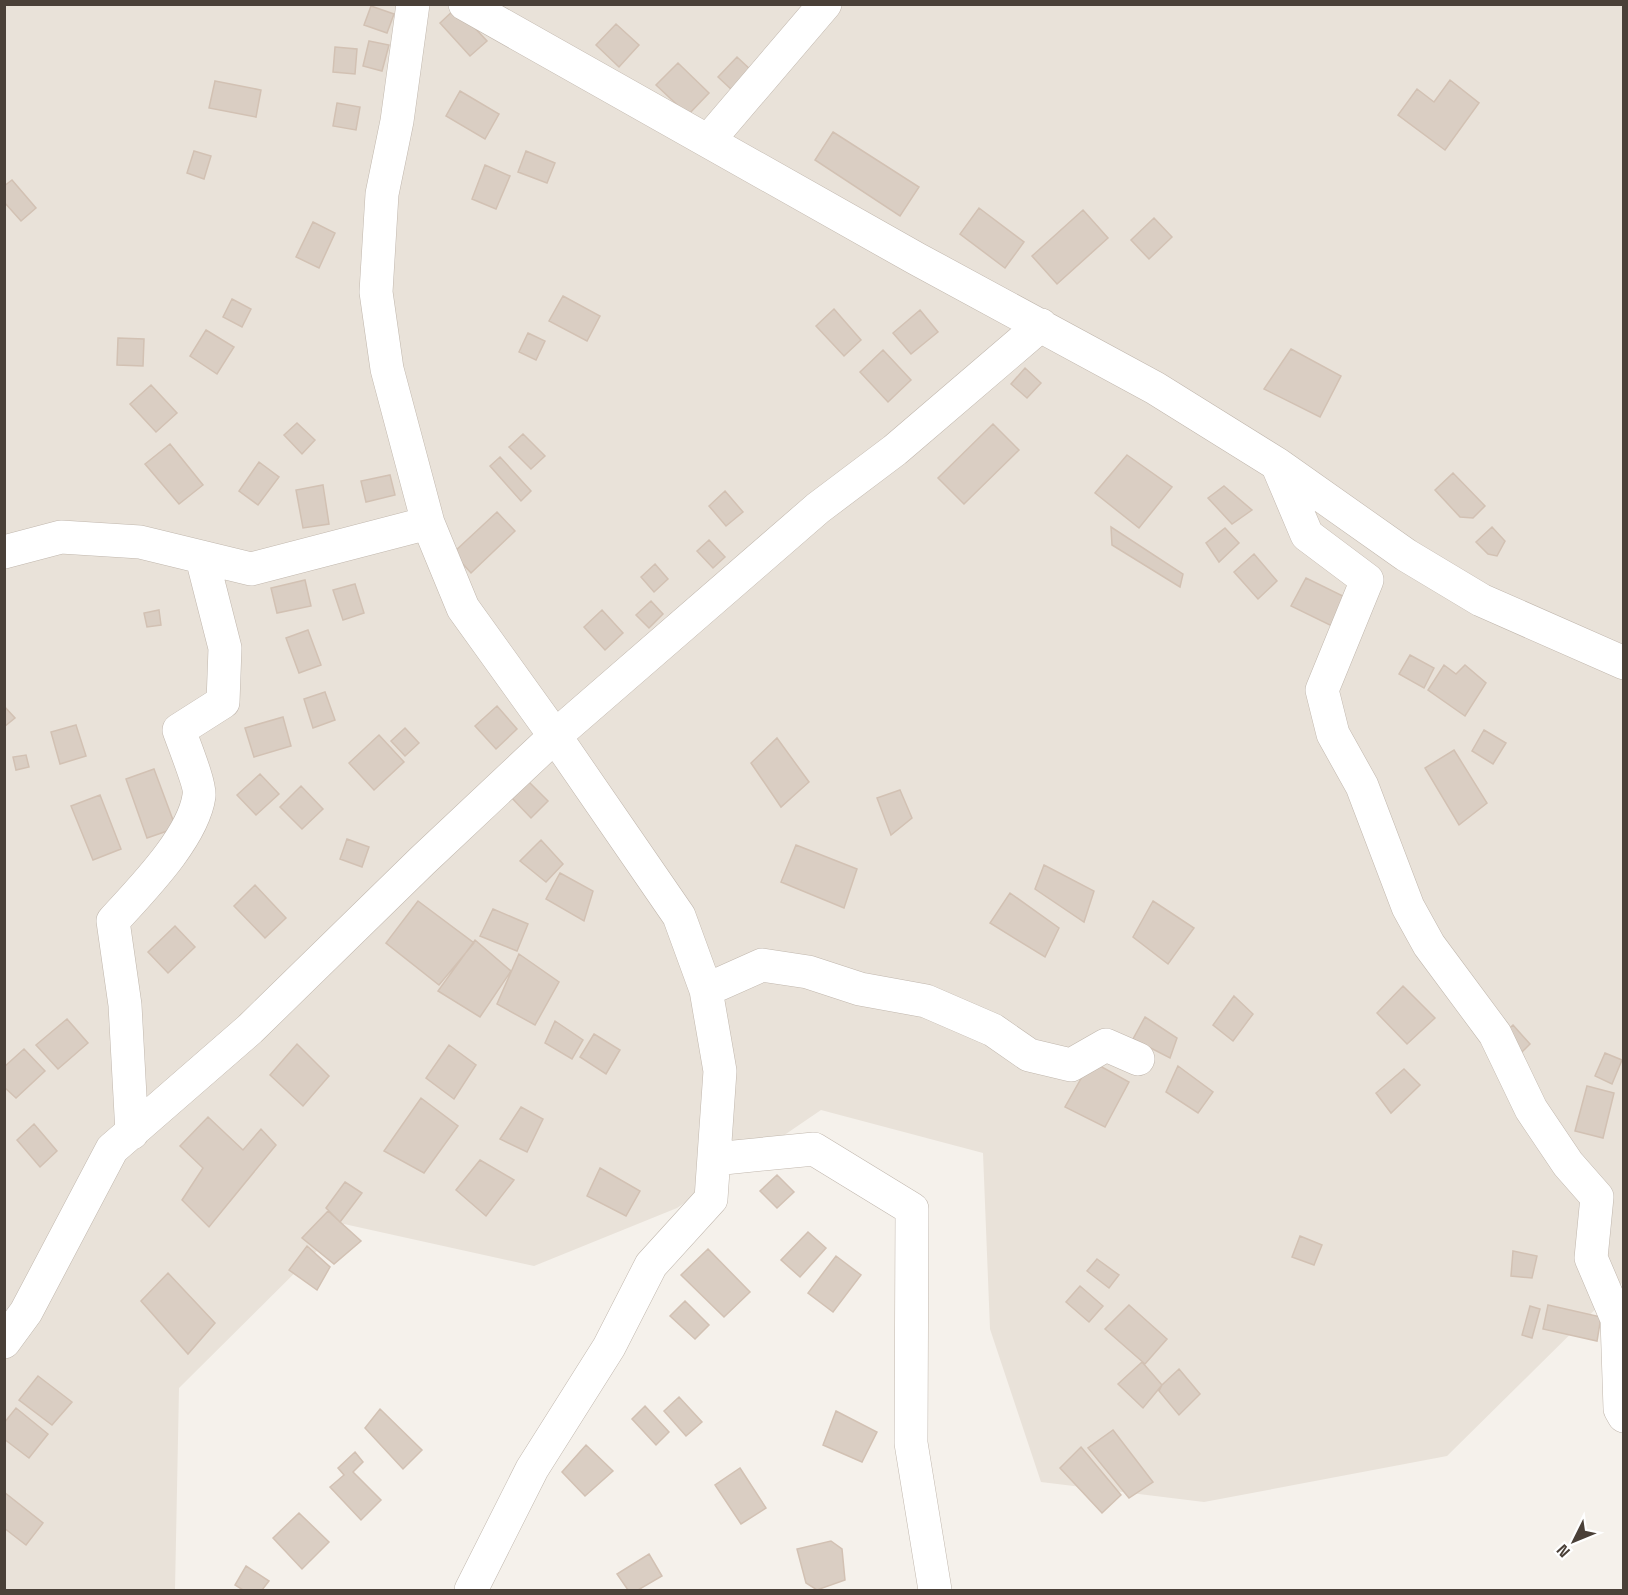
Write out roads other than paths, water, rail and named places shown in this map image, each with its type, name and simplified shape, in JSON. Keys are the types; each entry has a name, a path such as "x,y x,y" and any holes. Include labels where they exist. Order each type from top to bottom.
{"street":[{"path":"414,4 397,121 382,194 376,292 387,369 428,523 463,608 680,916 706,990 720,1071 711,1199 651,1265 609,1347 532,1468 471,1590"},
{"path":"708,141 825,4"},
{"path":"468,5 917,259 1155,388 1277,464 1406,555 1481,600 1623,663"},
{"path":"4,1342 26,1312 112,1149 250,1029 422,861 555,736 818,508 895,450 1041,325"},
{"path":"1277,464 1307,535 1366,580 1322,690 1333,734 1362,786 1408,907 1429,945 1495,1034 1531,1109 1568,1164 1597,1197 1591,1258 1617,1319 1620,1409 1623,1416"},
{"path":"4,552 61,537 140,542 251,569 428,523"},
{"path":"132,1132 125,1005 112,921 186,834 200,795 179,730 223,702 225,648 202,558"},
{"path":"706,990 762,965 808,972 860,989 926,1001 993,1030 1029,1054 1071,1065 1106,1044 1138,1059"},
{"path":"714,1159 814,1149 912,1209 911,1443 935,1590"}]}
